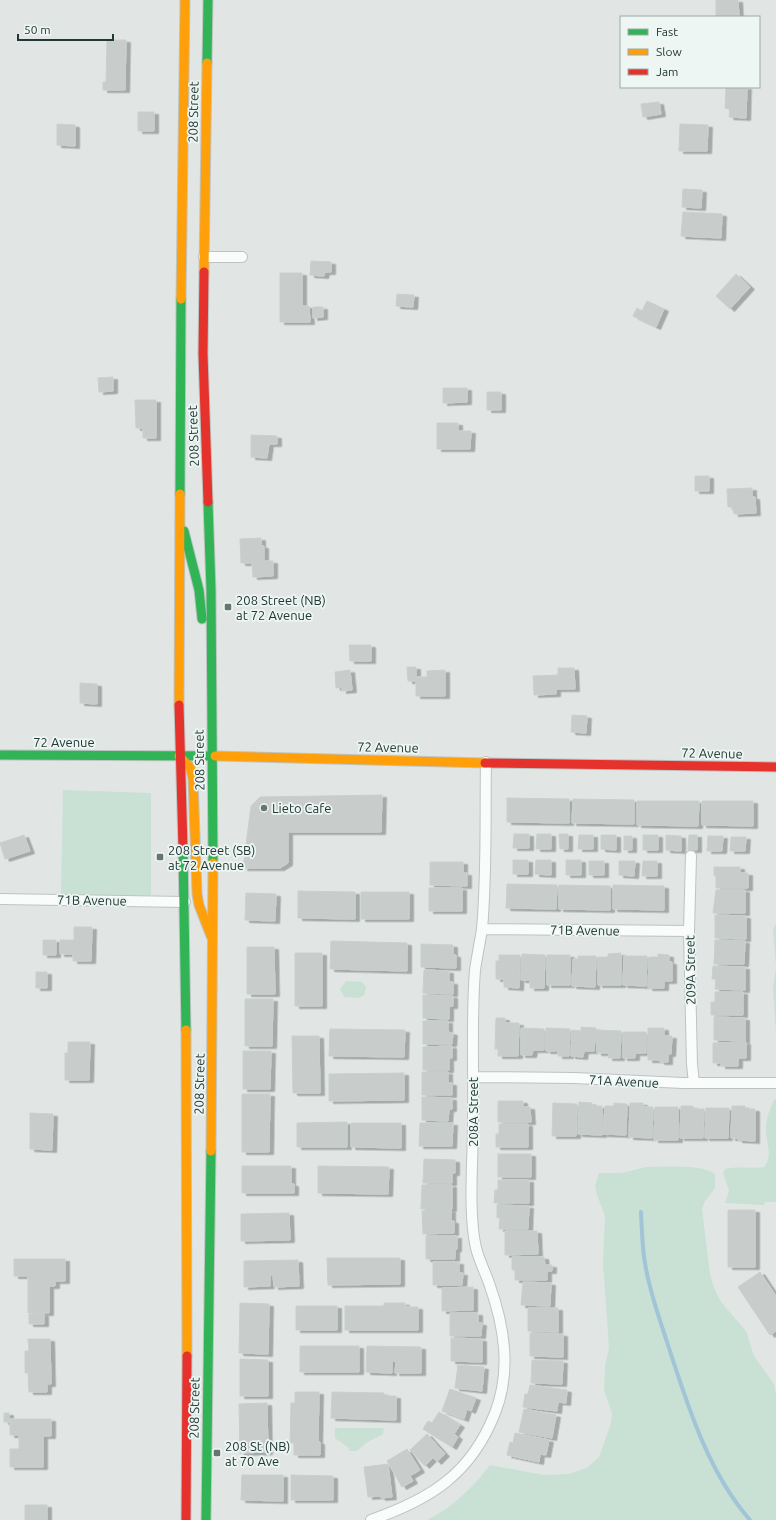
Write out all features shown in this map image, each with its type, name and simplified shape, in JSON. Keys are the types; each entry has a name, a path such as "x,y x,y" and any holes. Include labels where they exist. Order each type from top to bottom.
{"main road":[{"name":"208 Street","path":"185,0 179,514 179,756 185,902 187,1256 186,1520"},
{"name":"208 Street","path":"206,1520 214,952 211,590 203,354 208,0"},
{"path":"179,514 194,565 199,590 202,610 202,641"},
{"path":"203,725 212,756"},
{"name":"72 Avenue","path":"0,755 212,756 776,767"},
{"path":"179,756 190,767 193,778 199,905 210,931 214,952"}],"street":[{"path":"204,257 242,257"},
{"name":"208A Street","path":"371,1520 412,1504 440,1487 467,1463 475,1451 495,1412 505,1375 504,1336 490,1286 476,1248 473,1217 475,970 482,929 486,762"},
{"name":"209A Street","path":"691,856 689,931 692,1064 694,1083"},
{"name":"71B Avenue","path":"0,899 185,902"},
{"name":"71B Avenue","path":"482,929 689,931"},
{"name":"71A Avenue","path":"473,1077 574,1078 694,1083 776,1083"}],"green space":[{"path":"63,790 151,793 151,895 61,895"},
{"path":"776,923 776,967 773,930"},
{"path":"776,967 776,1034 773,988"},
{"path":"346,981 362,982 366,987 364,995 359,998 344,997 340,989"},
{"path":"774,1099 776,1100 776,1202 765,1202 764,1205 725,1203 729,1191 723,1173 725,1169 764,1167 767,1162 769,1153 766,1123"},
{"path":"646,1167 692,1167 715,1174 715,1188 705,1201 702,1209 710,1274 714,1288 721,1302 746,1331 754,1356 774,1384 776,1394 776,1520 427,1520 462,1496 490,1465 544,1475 568,1474 587,1468 599,1457 611,1423 612,1413 604,1391 605,1366 609,1348 603,1263 605,1216 595,1186 599,1173 622,1173"},
{"path":"335,1428 384,1428 383,1434 366,1443 357,1451 349,1451 349,1448 335,1438"}],"building":[{"path":"716,0 738,0 739,16 716,16"},
{"path":"107,40 126,40 125,90 103,90 103,82 106,82"},
{"path":"726,88 747,88 746,118 729,117 730,109 725,108"},
{"path":"659,102 661,114 643,117 641,104"},
{"path":"138,112 154,112 154,131 138,131"},
{"path":"57,124 75,125 75,146 57,145"},
{"path":"680,124 708,125 707,151 679,151"},
{"path":"683,189 702,190 701,208 682,207"},
{"path":"683,212 722,214 721,238 681,236"},
{"path":"311,261 331,262 331,272 325,272 324,276 310,275"},
{"path":"280,273 302,273 302,306 309,306 310,322 280,322"},
{"path":"736,274 750,287 730,309 716,296"},
{"path":"397,294 414,295 413,307 396,306"},
{"path":"647,301 664,309 656,327 633,316 637,308 642,311"},
{"path":"313,307 323,307 323,317 313,318"},
{"path":"113,377 113,391 99,392 98,378"},
{"path":"443,388 467,388 467,402 443,403"},
{"path":"487,392 501,392 501,410 487,410"},
{"path":"135,400 156,400 156,438 143,438 143,428 136,428"},
{"path":"437,423 458,423 458,431 471,431 470,449 437,449"},
{"path":"251,435 277,436 277,444 269,444 267,458 251,457"},
{"path":"695,476 709,476 709,491 695,491"},
{"path":"752,488 752,497 755,497 756,513 734,514 733,507 728,507 727,489"},
{"path":"261,538 261,546 264,546 264,561 273,561 273,576 253,577 252,563 241,563 240,539"},
{"path":"349,645 371,645 371,661 350,661"},
{"path":"407,667 416,667 416,677 427,677 427,671 445,670 445,696 416,696 416,681 408,681"},
{"path":"558,668 574,668 575,689 556,689 556,694 534,695 533,676 558,675"},
{"path":"350,670 352,690 342,691 342,687 336,688 335,672"},
{"path":"80,683 97,684 97,704 80,703"},
{"path":"572,715 587,716 586,733 571,732"},
{"path":"382,795 381,832 288,832 288,863 280,868 243,868 251,806 260,797"},
{"path":"507,798 569,799 569,823 507,822"},
{"path":"573,799 634,800 634,824 572,823"},
{"path":"637,801 699,801 698,826 637,825"},
{"path":"702,801 753,801 753,826 702,825"},
{"path":"514,834 529,834 529,848 513,848"},
{"path":"537,834 551,834 551,849 536,849"},
{"path":"559,834 568,834 568,849 560,849"},
{"path":"24,835 30,851 5,859 0,843"},
{"path":"579,835 593,835 593,849 578,849"},
{"path":"601,835 616,835 616,850 601,849"},
{"path":"643,835 658,835 658,850 643,850"},
{"path":"666,835 681,836 681,851 666,850"},
{"path":"689,835 697,835 697,850 688,850"},
{"path":"624,836 632,836 632,850 624,850"},
{"path":"708,836 723,836 722,851 707,851"},
{"path":"731,837 746,837 745,851 730,851"},
{"path":"513,860 528,860 528,874 513,874"},
{"path":"536,860 551,860 551,875 535,874"},
{"path":"566,860 581,860 581,875 566,875"},
{"path":"589,861 604,861 604,875 589,875"},
{"path":"619,861 635,861 634,876 619,875"},
{"path":"643,861 657,861 657,876 642,876"},
{"path":"430,862 463,862 463,873 467,873 467,886 430,885"},
{"path":"714,867 740,867 740,873 748,873 748,888 716,888"},
{"path":"507,884 557,885 556,909 506,908"},
{"path":"559,885 610,886 610,910 559,909"},
{"path":"613,885 664,886 664,910 613,909"},
{"path":"429,888 462,888 462,911 429,911"},
{"path":"716,890 745,890 745,913 713,913"},
{"path":"298,891 355,892 355,919 298,918"},
{"path":"361,892 409,892 409,919 361,919"},
{"path":"246,893 276,894 275,921 245,920"},
{"path":"715,915 746,916 746,939 715,938"},
{"path":"74,927 92,927 91,961 73,961 73,954 60,954 60,940 74,940"},
{"path":"43,940 56,940 56,955 43,955"},
{"path":"715,940 745,941 744,964 714,964"},
{"path":"331,941 407,943 407,971 330,969"},
{"path":"421,944 453,945 453,955 456,955 456,968 421,967"},
{"path":"247,947 274,947 275,994 247,994"},
{"path":"295,953 322,953 322,1006 295,1006"},
{"path":"621,953 621,985 598,985 598,957 608,957 608,954"},
{"path":"522,954 545,955 544,988 530,988 530,980 521,980"},
{"path":"658,954 669,955 669,962 672,962 672,981 664,981 664,988 648,988 649,957 658,957"},
{"path":"499,955 520,955 519,988 504,987 504,979 496,979 496,961 499,961"},
{"path":"547,955 570,955 570,985 547,985"},
{"path":"578,956 596,956 595,987 572,986 573,959 578,959"},
{"path":"624,956 647,956 646,986 623,985"},
{"path":"713,966 745,967 745,990 715,989 716,979 712,979"},
{"path":"424,970 449,971 449,982 453,982 453,994 423,993"},
{"path":"36,972 47,972 47,988 36,988"},
{"path":"715,992 743,992 743,1015 711,1015 711,1002 715,1002"},
{"path":"423,995 453,996 453,1006 449,1006 449,1019 423,1018"},
{"path":"245,999 273,999 272,1046 245,1046"},
{"path":"714,1017 745,1018 745,1041 714,1040"},
{"path":"496,1018 505,1018 505,1023 519,1023 518,1056 498,1056 498,1049 495,1049"},
{"path":"423,1021 448,1021 448,1032 453,1033 452,1044 423,1044"},
{"path":"581,1027 596,1028 594,1051 584,1051 583,1057 571,1056 572,1030 581,1031"},
{"path":"521,1028 544,1029 544,1050 533,1050 532,1055 521,1055"},
{"path":"546,1028 570,1029 569,1056 558,1056 558,1051 546,1051"},
{"path":"648,1028 664,1028 664,1036 672,1036 671,1054 668,1054 668,1062 648,1060"},
{"path":"330,1029 405,1030 404,1057 329,1056"},
{"path":"597,1030 621,1031 620,1058 608,1058 609,1053 597,1053"},
{"path":"623,1032 646,1032 646,1053 635,1053 635,1058 623,1058"},
{"path":"292,1036 319,1036 320,1093 293,1093"},
{"path":"68,1042 90,1042 89,1080 65,1080 65,1053 68,1053"},
{"path":"746,1042 746,1058 738,1058 738,1066 721,1066 721,1063 713,1063 713,1043"},
{"path":"452,1046 452,1058 449,1058 449,1070 423,1070 423,1047"},
{"path":"243,1051 271,1051 270,1089 243,1089"},
{"path":"422,1072 448,1072 448,1083 452,1083 452,1095 422,1095"},
{"path":"404,1073 404,1100 329,1101 329,1074"},
{"path":"242,1094 270,1094 269,1152 242,1152"},
{"path":"422,1097 452,1098 452,1109 449,1109 448,1121 422,1120"},
{"path":"498,1101 523,1101 523,1107 530,1107 531,1122 498,1122"},
{"path":"579,1102 592,1103 592,1106 602,1106 602,1135 578,1134"},
{"path":"553,1103 577,1104 576,1136 552,1136"},
{"path":"614,1103 627,1104 626,1135 603,1134 605,1106 614,1106"},
{"path":"630,1103 643,1103 643,1107 653,1107 652,1138 629,1137"},
{"path":"681,1106 693,1106 693,1109 704,1109 703,1138 680,1138"},
{"path":"732,1106 745,1106 745,1109 755,1109 755,1141 731,1138"},
{"path":"655,1107 678,1107 678,1140 654,1140"},
{"path":"706,1108 729,1108 728,1138 705,1138"},
{"path":"30,1113 53,1114 52,1150 30,1149"},
{"path":"347,1122 347,1147 297,1147 297,1123"},
{"path":"351,1123 401,1123 401,1148 351,1147"},
{"path":"420,1123 453,1123 452,1146 419,1146"},
{"path":"499,1124 528,1124 528,1147 496,1147 496,1134 499,1134"},
{"path":"498,1154 531,1154 531,1177 498,1177"},
{"path":"424,1159 455,1160 455,1173 452,1173 452,1183 423,1183"},
{"path":"242,1166 291,1166 291,1184 294,1184 294,1193 242,1193"},
{"path":"318,1166 389,1167 388,1194 318,1193"},
{"path":"498,1180 529,1180 529,1203 494,1203 495,1190 498,1190"},
{"path":"422,1185 452,1185 452,1209 421,1209"},
{"path":"497,1205 529,1206 528,1229 499,1229 500,1218 497,1218"},
{"path":"451,1210 451,1221 454,1221 454,1233 423,1234 422,1211"},
{"path":"728,1210 755,1210 755,1267 728,1267"},
{"path":"289,1213 290,1240 241,1241 241,1214"},
{"path":"505,1231 537,1231 538,1254 505,1255"},
{"path":"426,1236 457,1236 455,1259 426,1259"},
{"path":"512,1257 544,1257 545,1265 552,1265 552,1271 547,1271 547,1280 515,1280 515,1270 512,1270"},
{"path":"327,1258 400,1258 400,1284 328,1285"},
{"path":"14,1259 65,1259 65,1281 55,1281 55,1286 49,1286 49,1313 28,1313 28,1276 14,1276"},
{"path":"298,1260 299,1286 274,1287 273,1275 270,1275 270,1286 244,1287 244,1261"},
{"path":"433,1262 459,1262 459,1273 463,1273 462,1285 433,1285"},
{"path":"760,1272 776,1296 776,1331 770,1335 738,1287"},
{"path":"523,1282 551,1283 550,1306 521,1305"},
{"path":"473,1287 473,1310 442,1311 442,1288"},
{"path":"240,1303 269,1304 268,1354 239,1353"},
{"path":"384,1303 405,1303 405,1307 418,1307 418,1330 345,1330 345,1306 384,1306"},
{"path":"296,1306 337,1306 337,1330 296,1330"},
{"path":"528,1308 558,1308 558,1332 528,1331"},
{"path":"450,1313 478,1313 478,1323 482,1323 481,1336 450,1336"},
{"path":"29,1314 44,1314 44,1324 29,1324"},
{"path":"530,1333 563,1334 563,1357 530,1356"},
{"path":"451,1338 482,1339 482,1362 451,1361"},
{"path":"28,1339 50,1339 51,1384 47,1384 47,1392 29,1392 28,1373 25,1373 25,1351 29,1351"},
{"path":"300,1346 359,1346 359,1372 300,1372"},
{"path":"367,1346 421,1347 421,1373 395,1373 396,1361 392,1361 392,1373 366,1372"},
{"path":"240,1359 268,1360 268,1396 240,1396"},
{"path":"532,1360 563,1361 562,1384 531,1383"},
{"path":"458,1365 484,1367 482,1391 455,1388"},
{"path":"530,1385 567,1390 566,1403 558,1402 557,1411 523,1407 525,1394 528,1394"},
{"path":"450,1389 476,1398 471,1411 467,1409 464,1419 442,1411"},
{"path":"295,1392 319,1392 318,1442 320,1442 320,1455 294,1455 294,1443 290,1443 291,1403 295,1403"},
{"path":"332,1392 384,1393 384,1396 396,1396 396,1420 331,1418"},
{"path":"267,1403 268,1452 240,1453 239,1404"},
{"path":"524,1409 556,1415 552,1438 519,1432"},
{"path":"439,1412 460,1425 454,1434 458,1437 452,1447 423,1429 428,1421 432,1423"},
{"path":"4,1413 9,1413 9,1422 4,1422"},
{"path":"10,1419 51,1419 51,1436 43,1436 43,1467 10,1467 10,1449 19,1449 19,1435 10,1435"},
{"path":"515,1433 549,1440 546,1455 540,1454 539,1462 507,1455 510,1442 513,1443"},
{"path":"427,1434 445,1454 437,1462 433,1458 425,1466 410,1450"},
{"path":"407,1449 420,1470 410,1476 413,1481 402,1487 387,1461"},
{"path":"388,1464 392,1497 368,1497 364,1467"},
{"path":"242,1475 283,1475 283,1501 241,1500"},
{"path":"291,1475 333,1476 333,1500 291,1500"},
{"path":"25,1505 47,1505 47,1520 25,1520"}],"waterway":[{"path":"641,1212 643,1251 649,1283 682,1389 710,1458 735,1501 750,1520"}],"traffic: fast":[{"path":"207,63 208,0"},
{"path":"180,494 181,299"},
{"path":"208,502 211,590 213,863"},
{"path":"184,531 199,590 202,619"},
{"path":"0,755 215,756"},
{"path":"183,848 186,1030"},
{"path":"206,1520 211,1151"}],"traffic: slow":[{"path":"181,299 185,0"},
{"path":"204,272 207,63"},
{"path":"179,705 180,494"},
{"path":"179,756 190,767 193,778 197,894 199,905 211,936"},
{"path":"215,756 485,763"},
{"path":"211,1151 213,863"},
{"path":"186,1030 187,1356"}],"traffic: jam":[{"path":"204,272 203,354 208,502"},
{"path":"179,705 183,848"},
{"path":"485,763 776,767"},
{"path":"186,1520 187,1356"}],"place":[{"name":"208 Street (NB) at 72 Avenue","path":"228,607"},
{"name":"Lieto Cafe","path":"264,808"},
{"name":"208 Street (SB) at 72 Avenue","path":"160,857"},
{"name":"208 St (NB) at 70 Ave","path":"217,1453"}]}
